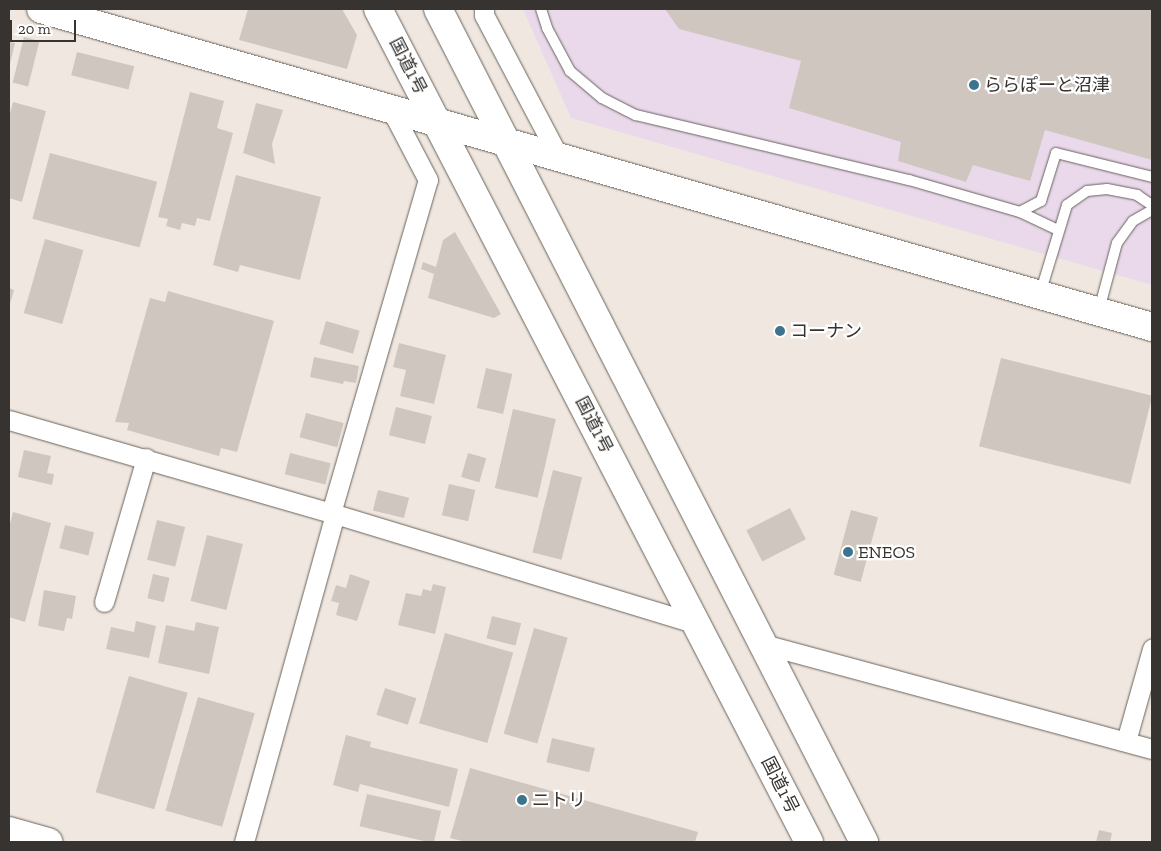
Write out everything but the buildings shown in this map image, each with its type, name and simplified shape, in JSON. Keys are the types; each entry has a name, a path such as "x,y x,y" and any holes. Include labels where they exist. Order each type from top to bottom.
{"main road":[{"path":"42,9 507,144 1152,327"},
{"name":"国道1号","path":"378,9 809,842"},
{"path":"438,9 864,842"},
{"path":"9,831 48,842"}],"street":[{"path":"484,9 484,15 560,159"},
{"path":"244,842 333,514 428,180 392,111"},
{"path":"9,420 146,458 697,624"},
{"path":"104,602 146,458"},
{"path":"763,644 1152,749"},
{"path":"1126,741 1152,649"}],"lane":[{"path":"541,9 547,28 570,72 602,98 636,115 909,180 1020,212 1058,230"},
{"path":"1020,212 1041,201 1056,154 1152,177"},
{"path":"1040,296 1058,230 1067,205 1087,192 1107,189 1137,194 1152,205"},
{"path":"1098,312 1117,243 1133,220 1152,210"}],"shaded area":[{"name":"ららぽーと沼津","path":"523,9 1152,9 1152,285 571,118"}],"place":[{"name":"ららぽーと沼津","path":"974,85"},
{"name":"コーナン","path":"780,331"},
{"name":"ENEOS","path":"848,552"},
{"name":"ニトリ","path":"522,800"}]}
